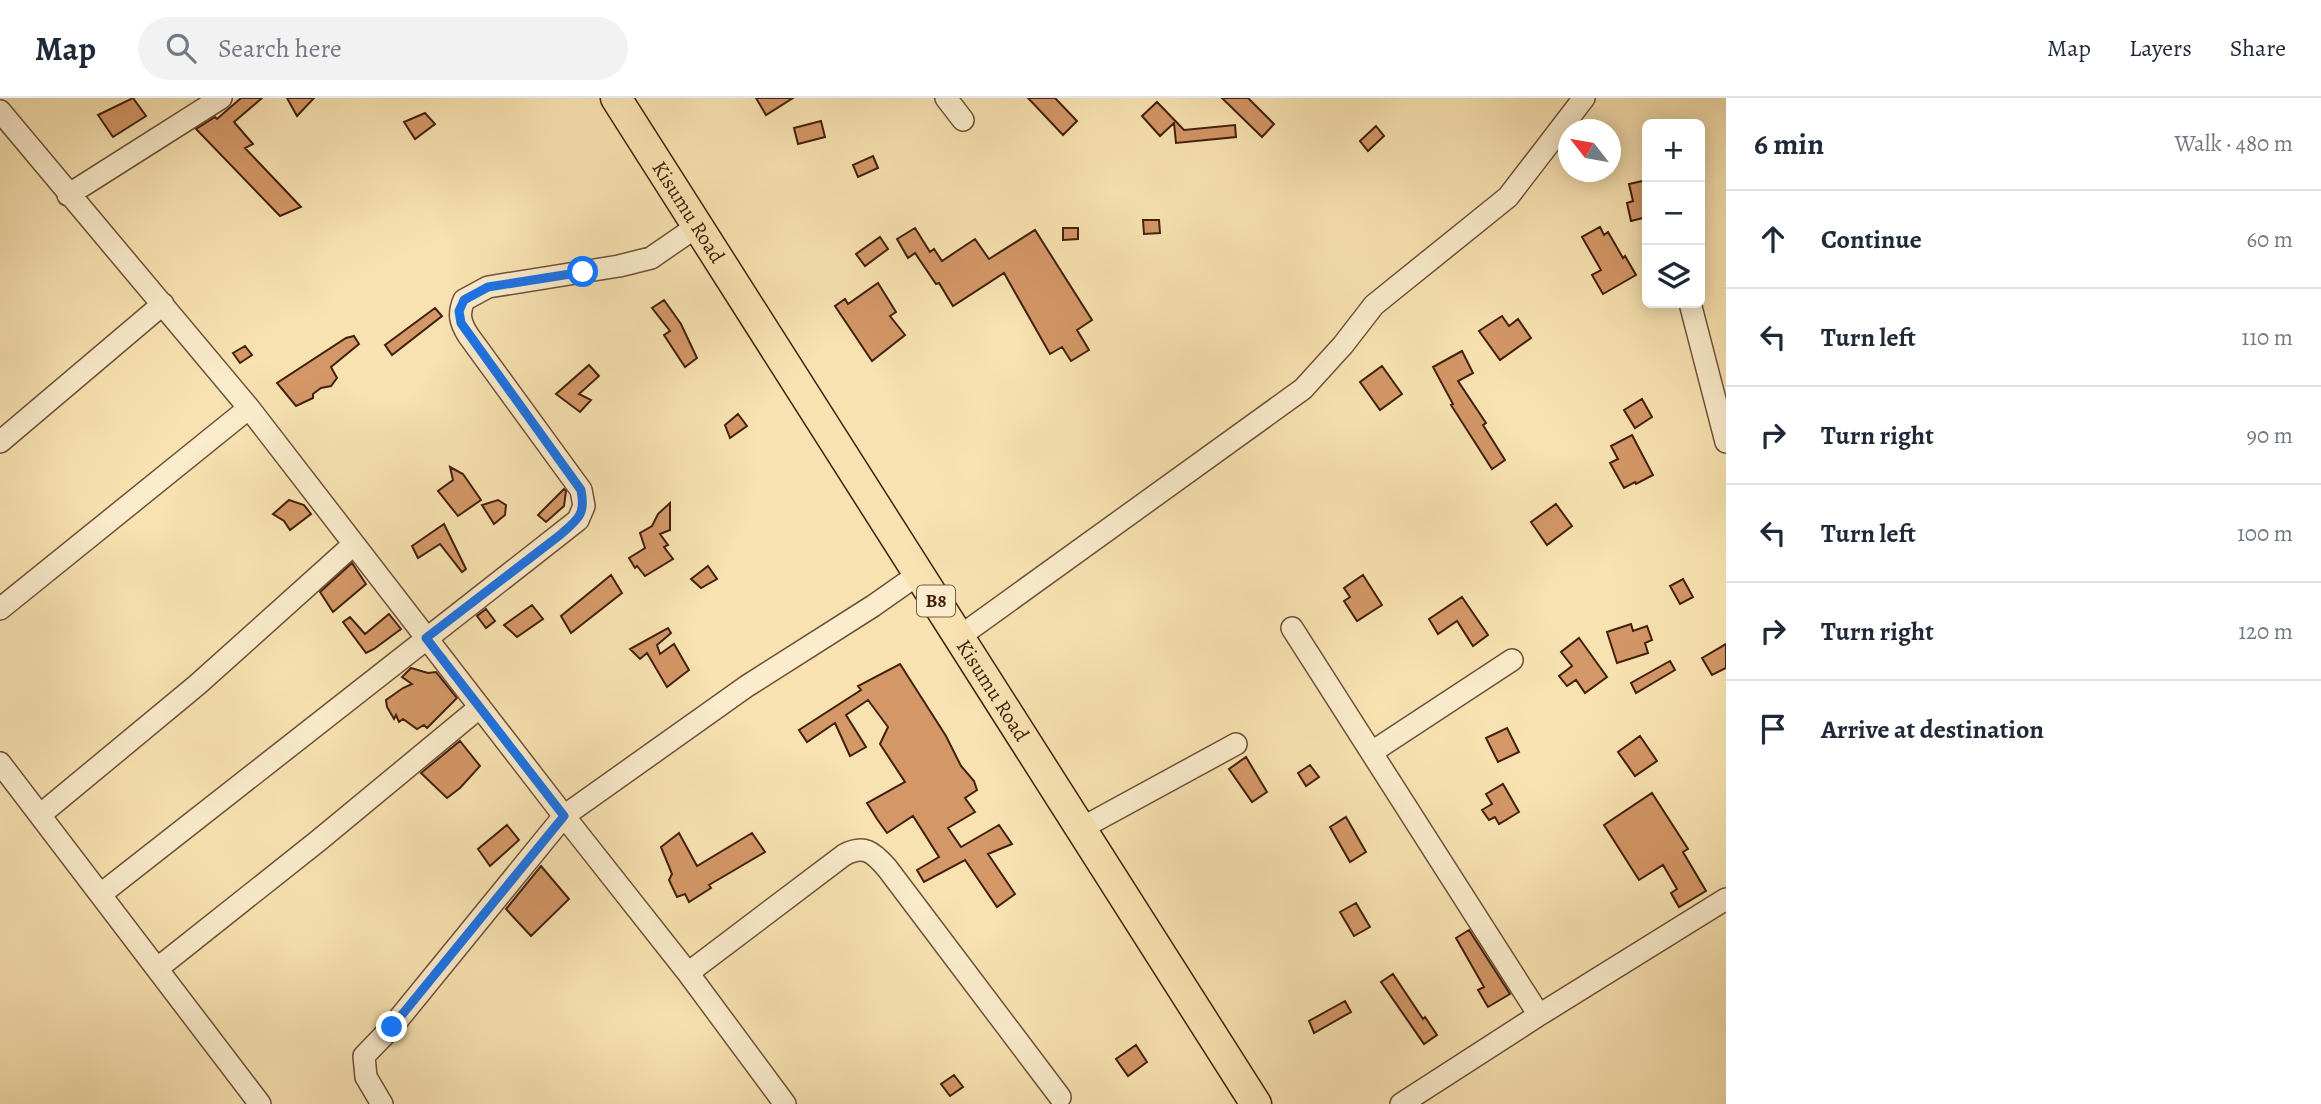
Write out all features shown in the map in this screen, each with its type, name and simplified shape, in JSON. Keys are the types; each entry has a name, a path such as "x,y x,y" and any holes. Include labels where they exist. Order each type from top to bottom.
{"highway":[{"name":"Kisumu Road","path":"616,98 1256,1104"}],"street":[{"path":"68,195 221,98"},
{"path":"946,98 963,120"},
{"path":"959,637 1303,389 1374,305 1390,290 1508,197 1584,98"},
{"path":"0,111 249,408 688,973 785,1104"},
{"path":"101,894 578,520 584,506 581,490 464,329 459,311 464,300 488,287 619,266 651,258 699,225"},
{"path":"0,442 163,304"},
{"path":"1691,308 1726,442"},
{"path":"0,609 249,408"},
{"path":"40,815 197,685 354,544"},
{"path":"382,1104 366,1077 364,1056 392,1027 564,816 747,685 873,606 920,573"},
{"path":"1292,628 1539,1015"},
{"path":"1372,752 1512,660"},
{"path":"158,968 480,707"},
{"path":"1080,828 1236,744"},
{"path":"0,763 260,1104"},
{"path":"688,973 844,855 854,849 866,850 877,856 887,868 1060,1097"},
{"path":"1401,1104 1726,900"}],"building":[{"path":"133,98 146,116 113,137 98,115"},
{"path":"241,98 262,98 234,122 253,144 245,148 301,207 280,216 196,129 215,117 217,119"},
{"path":"287,98 314,98 297,116"},
{"path":"756,98 793,98 766,115"},
{"path":"1028,98 1055,98 1077,121 1063,135"},
{"path":"1222,98 1248,98 1274,124 1262,137"},
{"path":"1157,102 1184,130 1235,125 1236,137 1176,143 1174,123 1160,136 1142,116"},
{"path":"425,113 435,124 415,139 404,122"},
{"path":"821,121 825,137 798,144 794,128"},
{"path":"1376,126 1384,136 1368,151 1360,141"},
{"path":"873,156 878,168 858,177 853,165"},
{"path":"1642,181 1642,218 1631,221 1627,203 1633,201 1629,184"},
{"path":"1143,220 1159,220 1160,233 1144,234"},
{"path":"1600,227 1604,235 1608,232 1636,275 1603,294 1592,275 1601,270 1582,237"},
{"path":"915,228 930,252 934,249 942,261 975,239 989,259 1035,230 1092,320 1077,330 1089,350 1071,361 1062,347 1050,354 1004,273 953,306 915,253 908,258 897,239"},
{"path":"1063,228 1078,228 1078,239 1063,240"},
{"path":"880,237 888,249 865,266 856,254"},
{"path":"878,283 896,312 890,316 905,335 872,361 835,306 845,299 848,304"},
{"path":"664,300 681,324 697,358 685,367 664,335 670,331 652,308"},
{"path":"435,308 442,316 392,355 385,345"},
{"path":"1502,316 1509,326 1518,319 1531,338 1500,360 1479,331"},
{"path":"354,336 359,344 331,367 337,378 331,386 321,388 313,394 313,398 296,406 277,383 346,338"},
{"path":"245,346 252,355 240,363 233,353"},
{"path":"1462,351 1473,373 1458,381 1486,423 1483,425 1505,460 1492,469 1451,405 1453,404 1433,367"},
{"path":"589,365 599,376 579,394 591,400 580,412 556,394"},
{"path":"1382,366 1402,394 1380,410 1360,382"},
{"path":"1642,399 1652,417 1635,428 1624,410"},
{"path":"738,414 747,426 730,438 725,425"},
{"path":"1632,435 1653,475 1624,488 1610,463 1618,459 1611,446"},
{"path":"450,467 463,474 481,500 458,516 438,491 453,480"},
{"path":"564,489 564,506 546,522 538,515"},
{"path":"289,500 304,505 311,514 290,530 284,521 273,514"},
{"path":"498,500 506,505 505,515 494,524 482,505"},
{"path":"670,503 670,530 660,534 668,545 664,547 673,559 645,576 637,566 635,568 629,558 645,548 640,533 652,526 658,514"},
{"path":"1556,504 1572,526 1547,545 1531,522"},
{"path":"444,524 466,569 462,572 440,544 418,558 412,546"},
{"path":"352,563 366,584 333,612 320,592"},
{"path":"708,566 717,579 701,588 691,579"},
{"path":"611,575 622,593 571,633 561,616"},
{"path":"1363,575 1382,605 1357,621 1344,601 1350,597 1344,588"},
{"path":"1683,579 1693,597 1680,604 1670,586"},
{"path":"1462,597 1488,635 1473,646 1457,621 1438,634 1429,619"},
{"path":"532,605 543,619 517,637 504,625"},
{"path":"486,609 495,621 486,628 477,616"},
{"path":"389,614 401,629 366,653 343,622 350,617 365,634"},
{"path":"1631,624 1633,631 1647,626 1652,640 1645,643 1648,653 1617,663 1607,632"},
{"path":"668,628 671,633 657,645 660,654 674,644 689,670 667,687 647,653 640,659 630,649"},
{"path":"1579,638 1607,677 1585,693 1576,680 1567,686 1559,676 1572,666 1561,652"},
{"path":"1726,644 1726,668 1712,675 1702,658"},
{"path":"1670,661 1675,670 1636,693 1631,683"},
{"path":"900,664 946,736 961,766 974,781 977,790 965,798 975,812 948,828 961,847 999,825 1012,844 988,854 1015,894 997,907 965,860 924,882 917,870 939,857 913,816 887,833 867,803 905,782 880,744 888,727 868,700 846,715 866,747 850,756 835,723 807,742 799,730 861,690 858,686"},
{"path":"411,668 428,673 436,672 457,698 427,728 424,725 417,729 403,719 399,722 387,707 386,700 412,684 402,677"},
{"path":"1507,728 1519,752 1498,762 1486,738"},
{"path":"1640,736 1657,761 1635,776 1618,752"},
{"path":"460,741 480,766 447,798 421,773"},
{"path":"1246,757 1267,792 1252,802 1229,769"},
{"path":"1310,765 1319,777 1306,786 1298,773"},
{"path":"1503,784 1519,812 1499,824 1495,817 1489,820 1482,810 1492,804 1486,794"},
{"path":"1652,793 1688,849 1683,852 1706,891 1679,907 1671,893 1677,889 1663,865 1639,880 1604,825"},
{"path":"1346,817 1366,852 1350,862 1330,827"},
{"path":"507,825 519,840 490,866 478,849"},
{"path":"679,833 697,866 752,833 765,852 709,885 711,888 689,902 685,894 677,897 669,880 672,874 661,847"},
{"path":"541,866 569,899 531,936 506,909"},
{"path":"1356,903 1370,927 1354,936 1340,912"},
{"path":"1469,930 1510,994 1488,1007 1478,990 1484,987 1456,938"},
{"path":"1393,974 1437,1035 1424,1044 1381,982"},
{"path":"1345,1001 1351,1012 1314,1033 1309,1021"},
{"path":"1136,1045 1147,1062 1128,1076 1116,1059"},
{"path":"954,1075 963,1087 950,1096 941,1084"}],"route":[{"path":"392,1027 564,816 426,638 578,520 584,506 581,490 468,335 461,323 459,311 464,300 488,287 583,272"}]}
